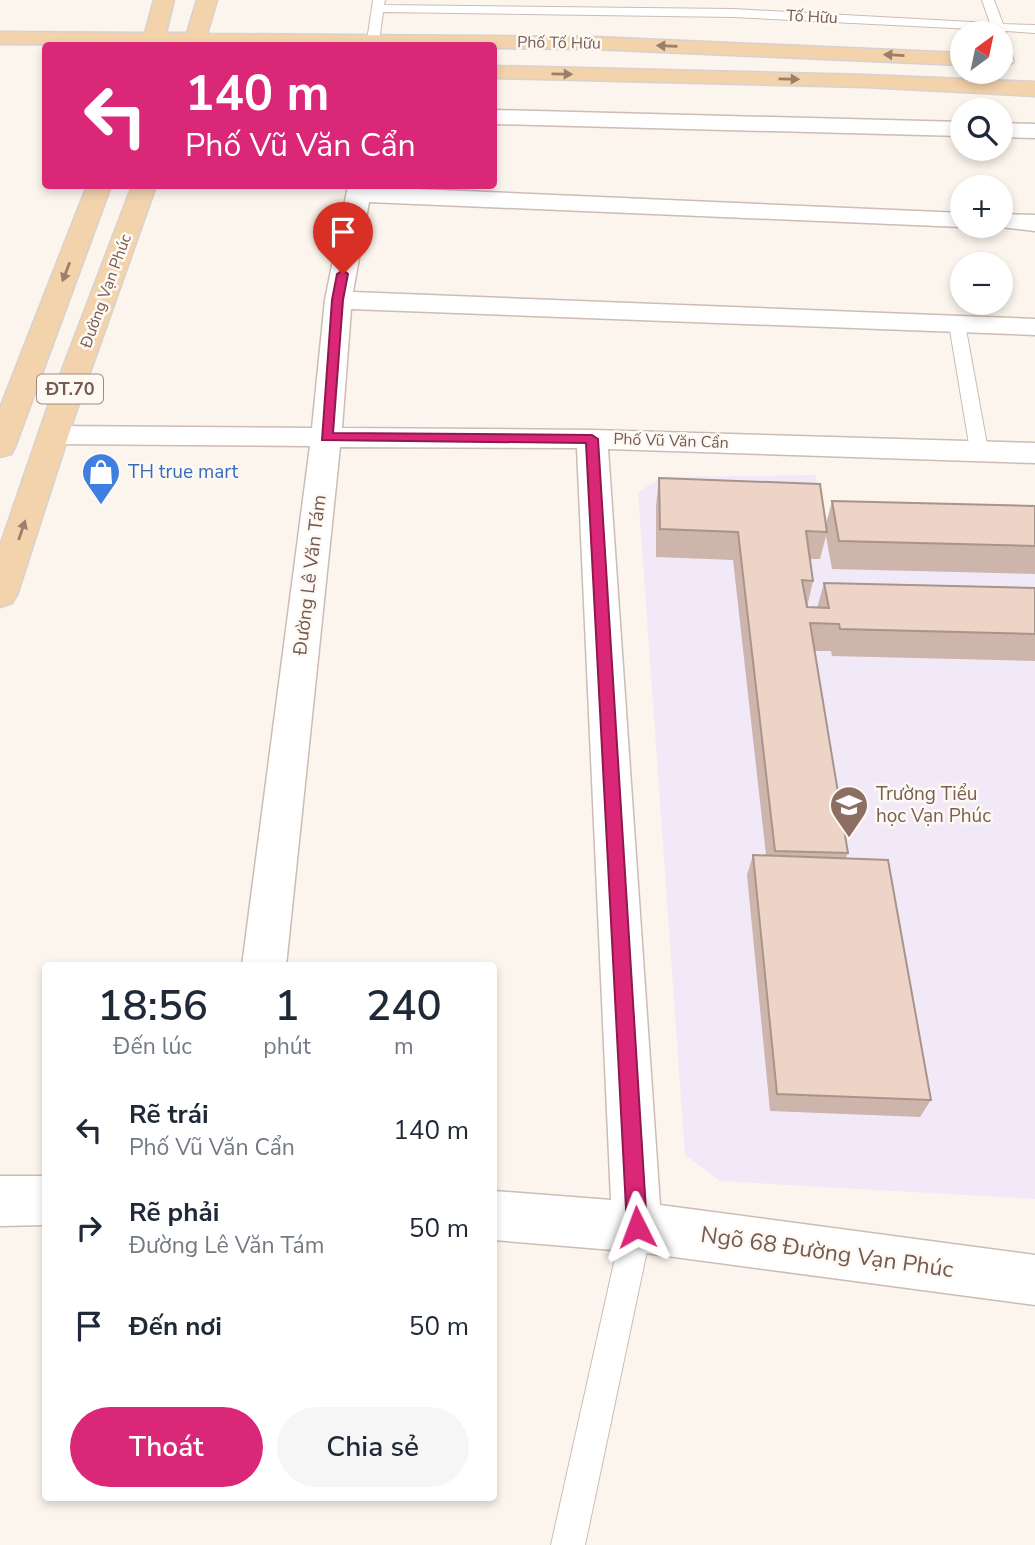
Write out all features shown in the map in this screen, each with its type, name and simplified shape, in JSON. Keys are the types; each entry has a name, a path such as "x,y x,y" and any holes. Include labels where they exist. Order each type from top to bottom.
{"main road":[{"path":"153,42 164,0"},
{"path":"194,42 207,0"},
{"name":"Phố Tố Hữu","path":"0,38 153,42 484,42"},
{"name":"Phố Tố Hữu","path":"497,42 594,43 950,58"},
{"path":"1013,62 1035,63"},
{"name":"Phố Tố Hữu","path":"497,72 866,81 1032,94"},
{"name":"ĐT.70","path":"0,447 98,189"},
{"name":"Đường Vạn Phúc","path":"0,595 54,435 143,189"},
{"path":"82,230 129,230"}],"street":[{"path":"497,117 950,129"},
{"path":"1013,130 1035,131"},
{"path":"359,190 950,219"},
{"name":"Đường Lê Văn Tám","path":"264,962 326,437 338,300 359,190"},
{"path":"1013,222 1035,223"},
{"path":"338,300 1035,327"},
{"name":"Phố Vũ Văn Cẩn","path":"54,435 592,439 1035,453"},
{"path":"592,439 637,1227"},
{"path":"0,1201 42,1200"},
{"name":"Ngõ 68 Đường Vạn Phúc","path":"497,1216 637,1227 1035,1280"}],"lane":[{"path":"988,0 996,21"},
{"path":"373,41 378,4"},
{"name":"Tố Hữu","path":"378,4 733,13 950,28"},
{"name":"Tố Hữu","path":"1013,31 1035,29"},
{"path":"957,324 979,450"},
{"path":"568,1545 637,1227"}],"shaded area":[{"name":"Trường Tiểu học Vạn Phúc","path":"815,475 826,517 1035,522 1035,1199 720,1181 685,1155 638,492 662,477"}],"building":[{"path":"659,478 820,484 827,532 806,531 813,581 802,580 807,607 829,608 824,583 1035,588 1035,634 840,629 839,624 810,623 848,853 775,851 738,532 660,529"},
{"path":"832,501 1035,506 1035,546 839,541"},
{"path":"753,855 888,860 931,1100 777,1094"}],"place":[{"name":"TH true mart","path":"101,506"},
{"name":"Trường Tiểu học Vạn Phúc","path":"849,839"}],"route":[{"path":"343,274 338,300 326,437 592,439 637,1227"}]}
